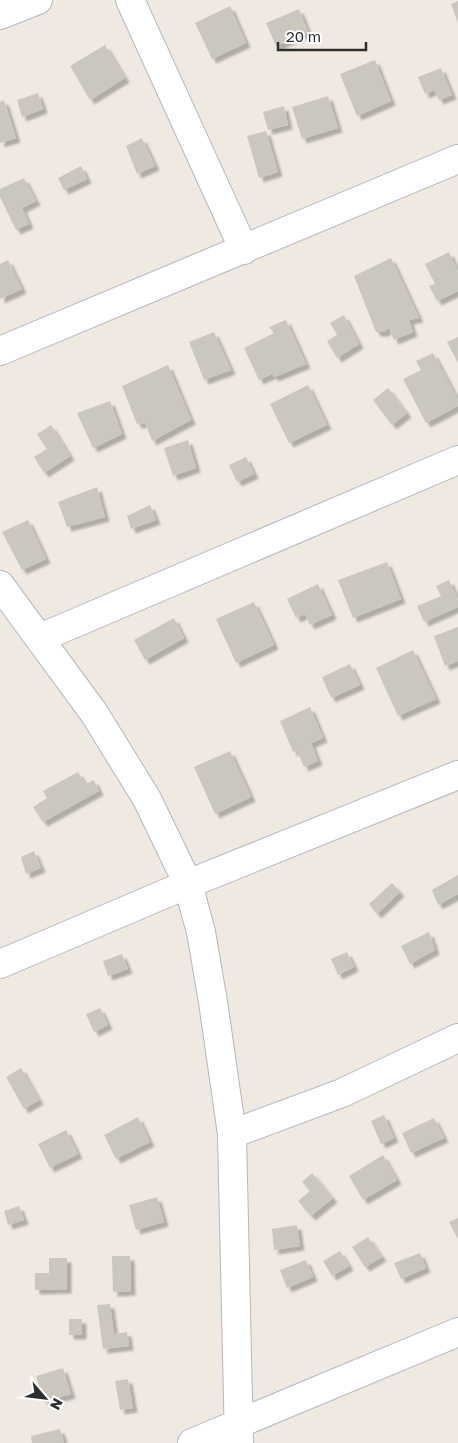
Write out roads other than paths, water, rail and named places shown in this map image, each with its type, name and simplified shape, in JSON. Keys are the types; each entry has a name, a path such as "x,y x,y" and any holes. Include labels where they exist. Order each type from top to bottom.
{"street":[{"path":"0,15 38,0"},
{"path":"130,0 244,250"},
{"path":"0,351 458,159"},
{"path":"40,638 458,461"},
{"path":"0,585 94,713 147,799 188,884 201,932 232,1134 238,1434"},
{"path":"0,964 188,884 458,775"},
{"path":"232,1134 342,1093 458,1038"},
{"path":"192,1443 238,1434 458,1332"}]}
